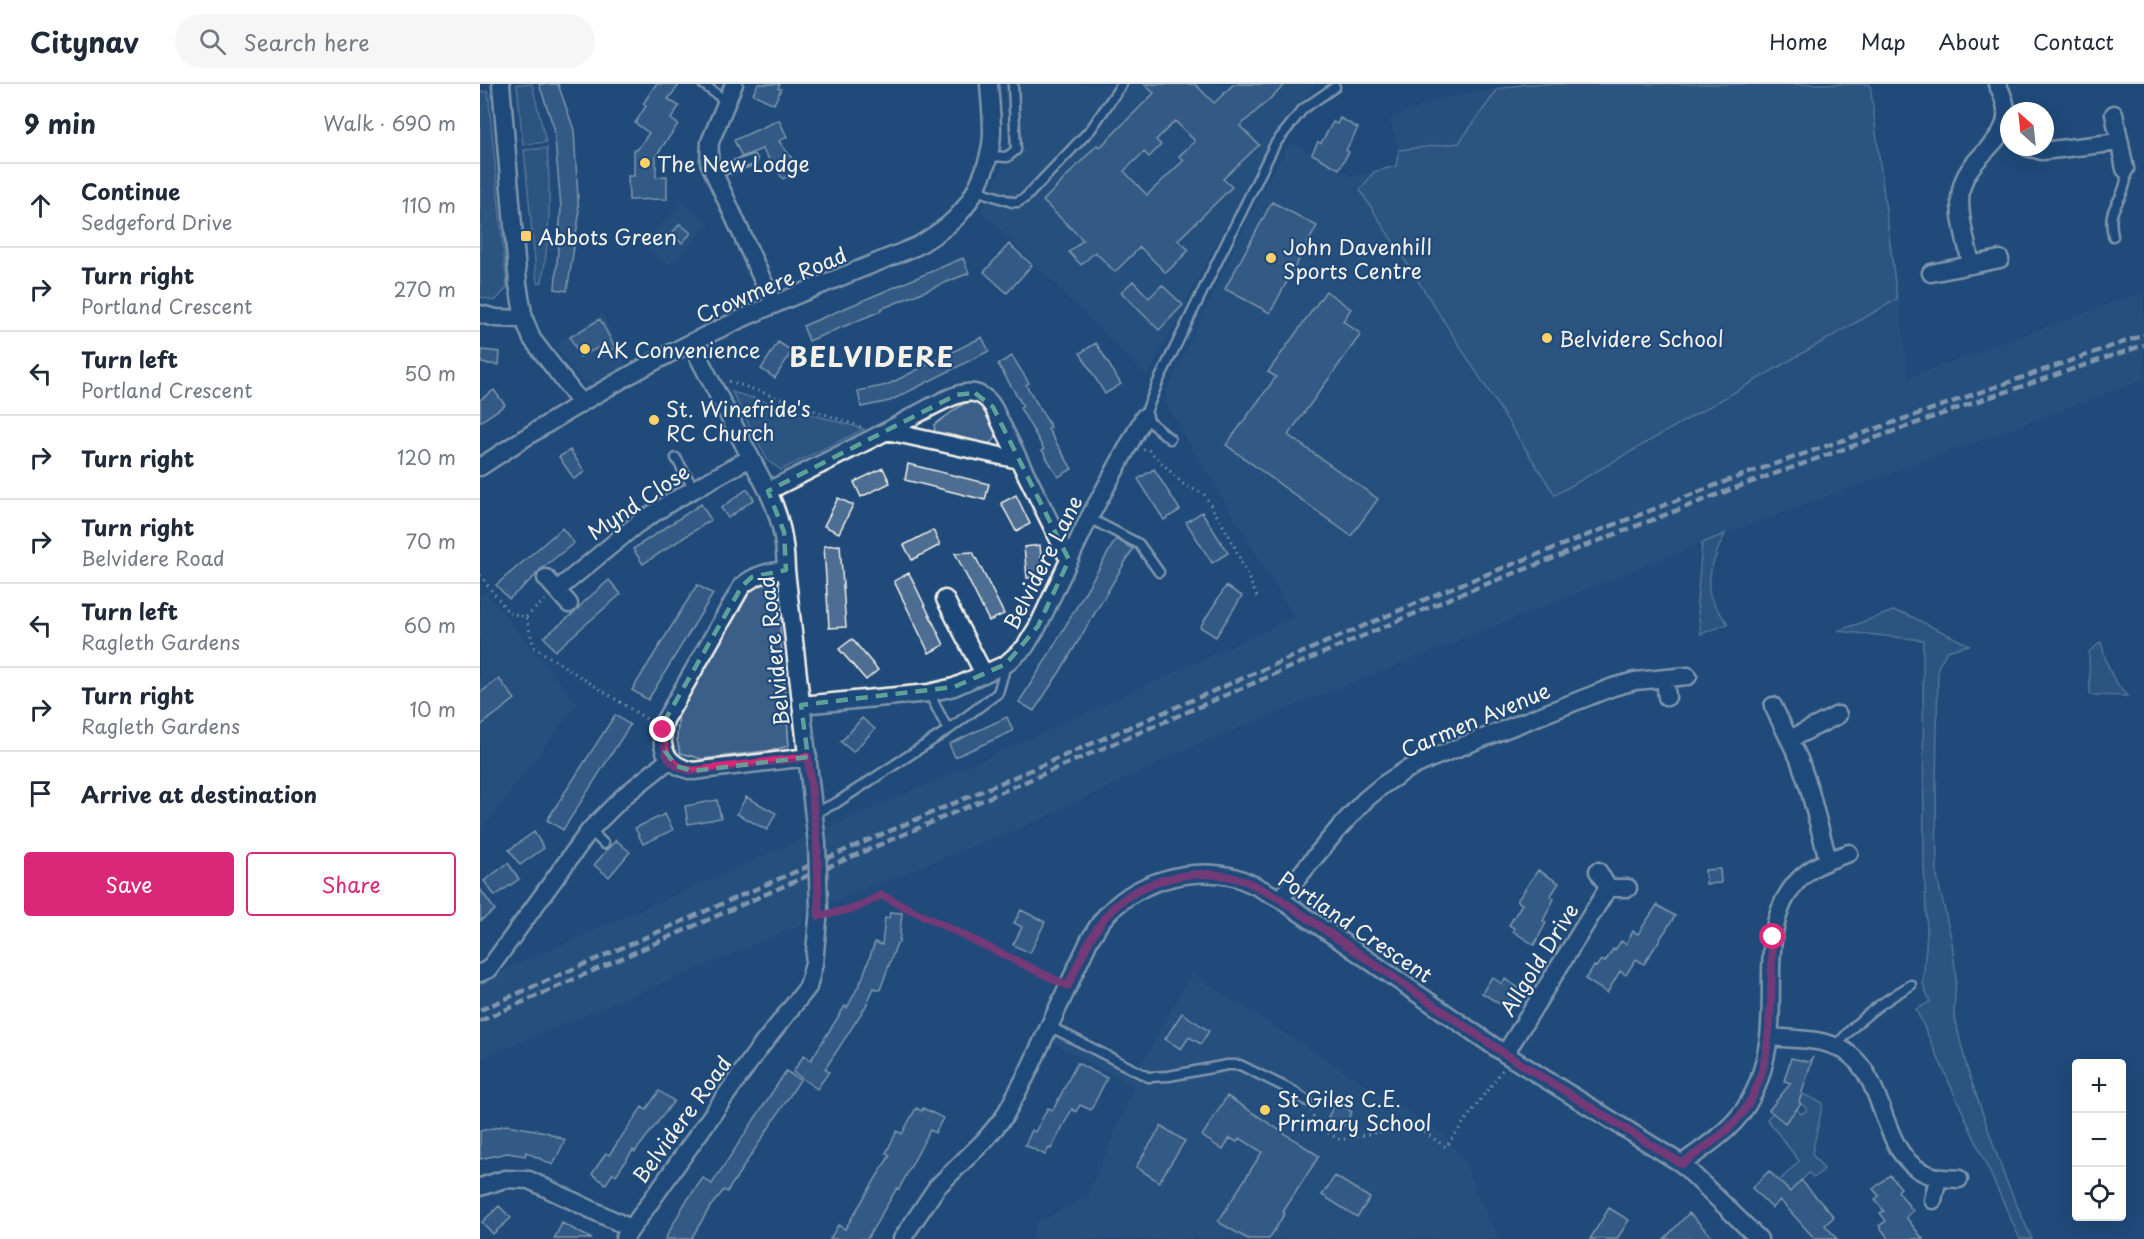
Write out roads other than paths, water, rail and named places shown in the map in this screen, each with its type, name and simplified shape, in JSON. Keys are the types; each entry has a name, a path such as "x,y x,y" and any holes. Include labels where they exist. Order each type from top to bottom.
{"street":[{"path":"501,84 518,284 524,319 532,339 580,402"},
{"path":"734,84 709,149 709,162 774,305"},
{"name":"Crowmere Road","path":"480,467 580,402 691,343 774,305 917,246 939,234 965,209 976,190 989,156 992,132 989,84"},
{"path":"1998,84 2005,102"},
{"path":"2114,114 2125,170"},
{"path":"1971,265 1961,208 1961,192 1964,180 1974,165 2000,142"},
{"path":"2054,150 2120,142"},
{"path":"1931,273 2000,259"},
{"path":"480,314 496,318 524,319"},
{"name":"Belvidere Road","path":"627,1234 758,1050 808,987 814,963 819,912 817,843 786,570 784,532 768,491 691,343"},
{"path":"768,491 956,395 975,393 988,400 993,407 1069,560"},
{"name":"Belvidere Lane","path":"801,705 929,693 954,687 1006,664 1025,647 1038,626 1089,518 1144,417"},
{"path":"880,434 1019,460"},
{"name":"Mynd Close","path":"569,604 551,584 636,525 750,458"},
{"path":"786,570 752,577 742,586 670,710 663,730 665,751 669,760 676,766 693,771 808,757"},
{"path":"945,598 984,674"},
{"name":"Carmen Avenue","path":"1280,899 1365,800 1407,770 1476,740 1613,687 1635,681 1688,676"},
{"path":"1665,679 1667,697"},
{"path":"1773,706 1790,739 1809,788 1828,860"},
{"path":"1790,739 1838,715"},
{"path":"480,973 489,969 590,830 624,796 669,760"},
{"path":"1682,1164 1722,1134 1740,1116 1759,1079 1769,1037 1773,937 1777,916 1787,896 1813,869 1828,860 1849,853"},
{"path":"1598,871 1608,888 1628,888"},
{"name":"Portland Crescent","path":"902,1239 937,1187 1004,1118 1090,939 1103,919 1139,890 1163,879 1185,874 1235,878 1257,886 1280,899 1508,1056 1682,1164 1759,1239"},
{"name":"Allgold Drive","path":"1508,1056 1608,888"},
{"path":"1769,1037 1808,1040 1845,1052 1858,1063 1869,1079 1893,1140 1902,1156 1915,1167 1938,1178 1959,1179"},
{"path":"1933,1200 1938,1178"},
{"path":"480,1187 505,1179 529,1180 627,1234"}],"lane":[{"path":"703,84 727,102"},
{"path":"989,156 1007,157 1016,150 1013,84"},
{"path":"976,190 1012,202 1018,202 1026,197 1091,129 1122,84"},
{"path":"1170,439 1144,417 1158,382 1275,144 1303,109 1335,87"},
{"path":"714,173 752,160"},
{"path":"2113,236 2110,222 2112,212 2126,183 2125,170"},
{"path":"675,458 694,489"},
{"path":"1089,518 1139,544 1159,572"},
{"path":"814,813 836,803 948,730 998,693 1006,664"},
{"path":"929,693 948,730"},
{"path":"590,830 604,844"},
{"path":"1836,1048 1848,1031 1863,1018 1886,1000 1911,985"},
{"path":"1049,1026 1148,1077 1240,1065 1293,1091 1307,1101"}],"railway":[{"path":"480,1010 1449,589 1729,480 2144,335"},
{"path":"480,1021 784,886 1453,597 1732,489 2144,345"}],"place":[{"name":"The New Lodge","path":"645,163"},
{"name":"Abbots Green","path":"526,236"},
{"name":"John Davenhill Sports Centre","path":"1271,258"},
{"name":"Belvidere School","path":"1547,338"},
{"name":"AK Convenience","path":"585,349"},
{"name":"St. Winefride's RC Church","path":"654,420"},
{"name":"St Giles C.E. Primary School","path":"1265,1110"}],"district":[{"name":"BELVIDERE","path":"872,355"}]}
